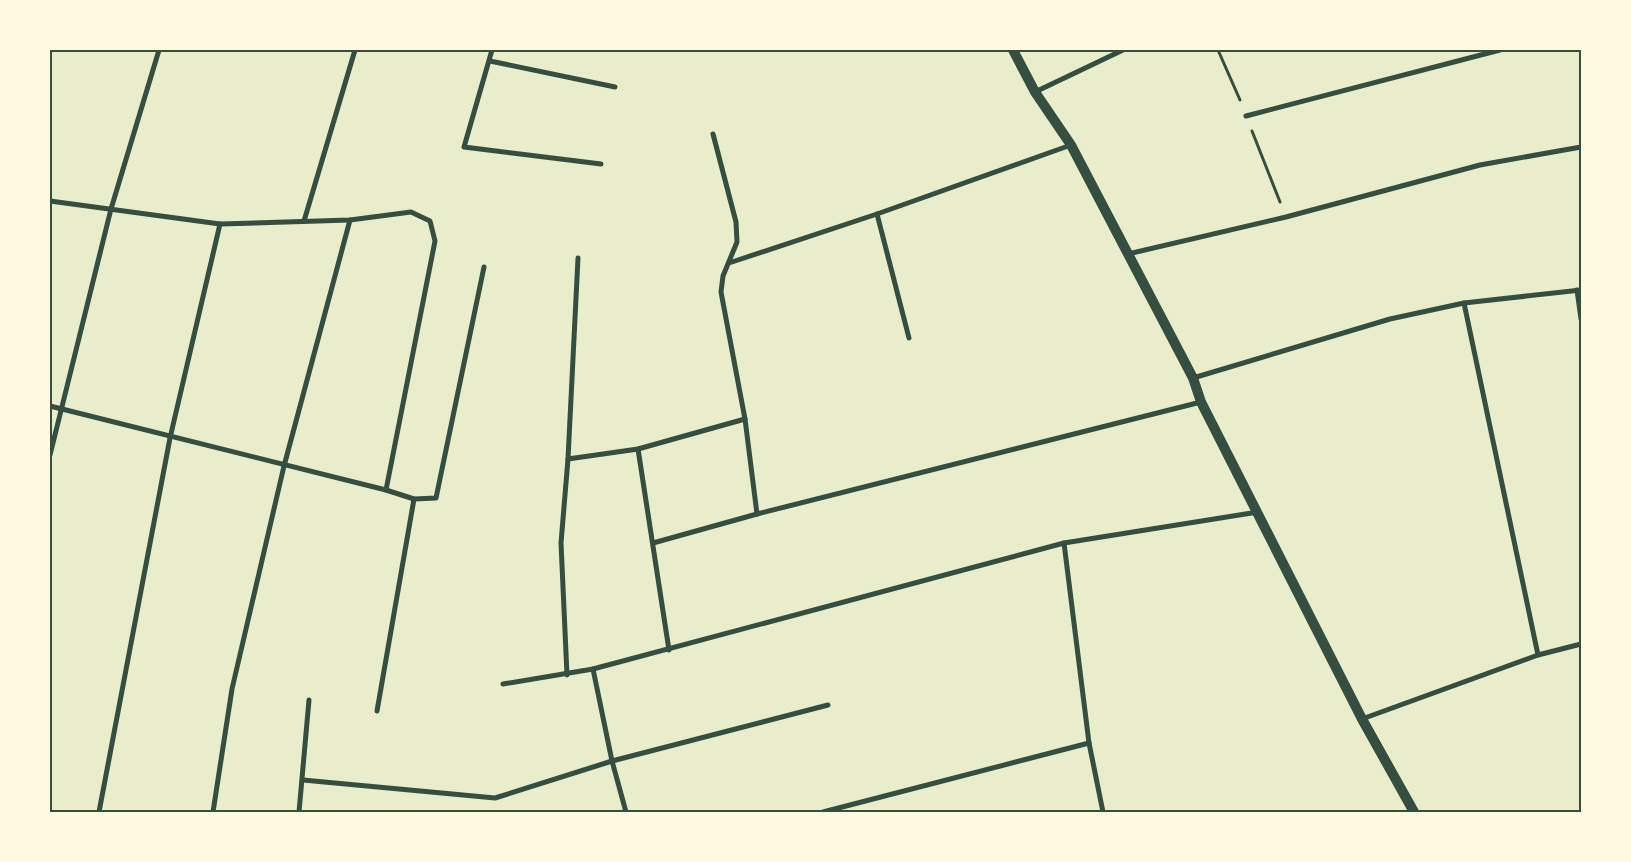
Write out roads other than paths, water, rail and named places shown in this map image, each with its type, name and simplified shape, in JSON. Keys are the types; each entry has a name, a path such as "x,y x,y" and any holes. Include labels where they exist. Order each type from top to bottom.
{"main road":[{"path":"1013,50 1035,92 1070,146 1128,254 1193,378 1201,402 1362,719 1414,812"}],"street":[{"path":"50,455 112,209 159,50"},
{"path":"304,221 355,50"},
{"path":"492,50 464,147 601,164"},
{"path":"1035,92 1123,50"},
{"path":"1246,116 1500,50"},
{"path":"490,61 614,87"},
{"path":"713,134 736,222 737,242 723,276 722,292 745,419 757,514"},
{"path":"729,264 1070,146"},
{"path":"1128,254 1286,217 1480,165 1581,147"},
{"path":"50,201 220,224 350,220 411,212 430,221 435,241 386,490"},
{"path":"877,214 909,338"},
{"path":"213,812 232,689 284,466 350,220"},
{"path":"99,812 170,438 220,224"},
{"path":"567,675 561,543 568,459 578,258"},
{"path":"50,406 170,438 386,490 414,499 436,498 484,267"},
{"path":"1193,378 1390,319 1464,303 1579,290 1581,319"},
{"path":"1464,303 1538,656"},
{"path":"653,543 757,514 1201,402"},
{"path":"568,459 638,450 745,419"},
{"path":"638,450 669,650"},
{"path":"377,711 414,499"},
{"path":"503,684 567,675 669,650 1064,543 1258,512"},
{"path":"1064,543 1089,742 1103,812"},
{"path":"1362,719 1538,656 1581,644"},
{"path":"593,669 612,761 626,812"},
{"path":"300,812 309,700"},
{"path":"303,780 495,798 612,761 828,705"},
{"path":"822,812 1089,742"}]}
